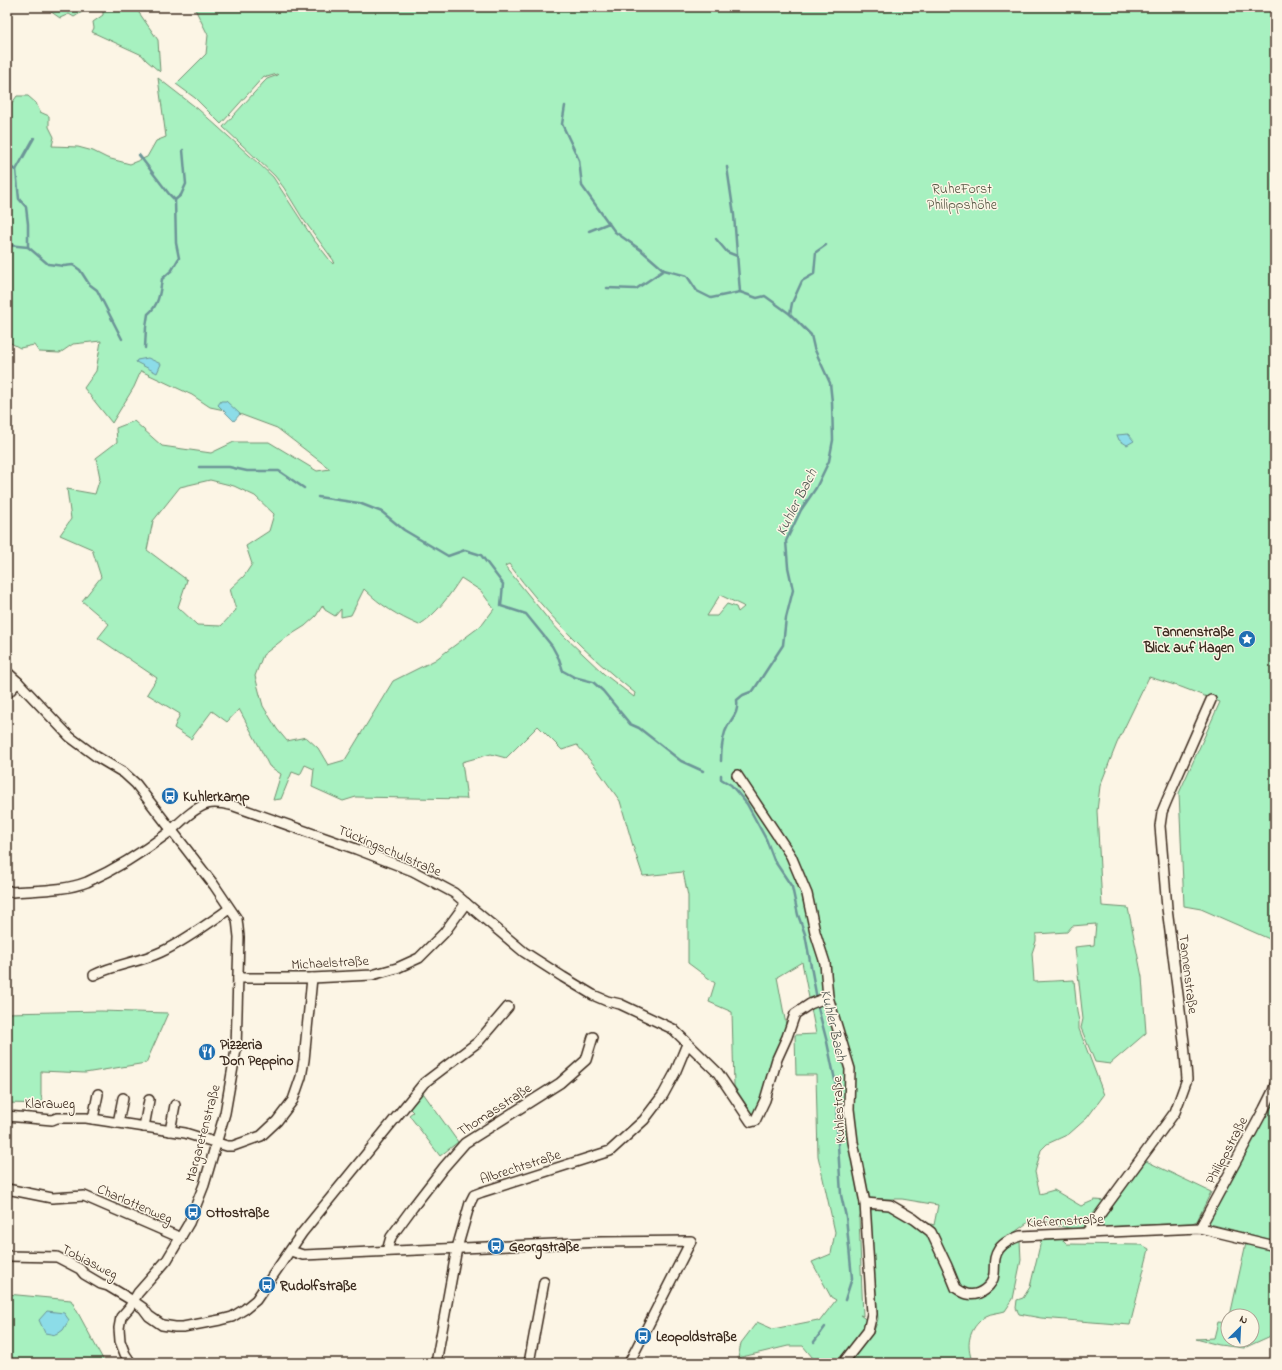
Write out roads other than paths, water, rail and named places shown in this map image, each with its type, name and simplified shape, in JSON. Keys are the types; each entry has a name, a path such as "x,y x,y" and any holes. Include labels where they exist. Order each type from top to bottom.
{"street":[{"path":"7,672 70,736 97,757 131,778 172,829"},
{"path":"7,694 18,682"},
{"name":"Tannenstraße","path":"1087,1232 1175,1112 1183,1094 1187,1079 1184,1042 1167,908 1160,826 1162,812 1211,700"},
{"name":"Kuhlestraße","path":"737,774 790,856 807,894 815,932 825,963 825,998 850,1069 849,1109 853,1142 865,1203 872,1314 868,1331 843,1363"},
{"name":"Tückingschulstraße","path":"7,890 12,892 51,889 86,882 119,867 203,806 214,803 227,804 349,846 413,871 454,892 524,952 563,977 593,995 607,1001 620,1004 673,1029 718,1073 752,1122 755,1121 765,1100 777,1059 795,1014 810,1004 825,998"},
{"name":"Margaretenstraße","path":"133,1301 138,1293 167,1260 189,1223 204,1185 217,1143 225,1113 236,1050 239,937 237,919 214,885 172,829"},
{"name":"Michaelstraße","path":"238,978 312,978 372,975 397,968 418,958 444,933 466,903"},
{"path":"94,975 107,968 161,952 173,946 229,909"},
{"path":"217,1143 226,1146 233,1146 261,1136 277,1121 293,1100 302,1071 312,978"},
{"path":"132,1363 122,1347 119,1328 121,1317 133,1301 156,1322 175,1327 193,1326 226,1318 245,1309 256,1300 302,1233 424,1083 478,1042 508,1007"},
{"name":"Thomasstraße","path":"387,1251 391,1237 443,1168 465,1143 560,1083 586,1060 593,1037"},
{"name":"Albrechtstraße","path":"436,1363 457,1248 470,1203 474,1195 610,1151 644,1120 663,1095 675,1073 687,1044"},
{"name":"Philippstraße","path":"1200,1228 1264,1109 1275,1085"},
{"name":"Klaraweg","path":"93,1119 98,1094"},
{"path":"118,1123 123,1098"},
{"path":"144,1127 149,1100"},
{"path":"170,1131 175,1105"},
{"name":"Klaraweg","path":"7,1116 52,1120 57,1118 86,1118 185,1133 217,1143"},
{"name":"Charlottenweg","path":"7,1190 52,1198 84,1196 181,1238"},
{"name":"Kiefernstraße","path":"865,1203 890,1205 914,1219 931,1232 956,1288 968,1294 983,1292 990,1284 994,1275 994,1261 999,1250 1006,1242 1020,1236 1200,1228 1275,1246"},
{"path":"291,1251 303,1255 600,1242 691,1241 629,1363"},
{"name":"Tobiasweg","path":"7,1256 57,1257 80,1269 84,1274 101,1284 108,1286 133,1301"},
{"path":"529,1363 544,1282"}],"water":[{"path":"148,358 161,364 157,373 136,362 137,360"},
{"path":"221,401 226,401 240,414 234,421 218,405"},
{"path":"1128,434 1134,441 1127,445 1119,440 1117,435"},
{"path":"47,1311 64,1313 69,1320 63,1330 56,1335 45,1333 39,1320"}],"waterway":[{"name":"Kuhler Bach","path":"565,106 562,124 579,160 582,186 615,232 641,250 664,270 687,276 697,291 711,298 740,292 757,298 765,296 790,314 811,335 814,348 830,383 833,440 829,461 816,488 801,510 786,541 788,567 793,590 786,618 783,645 753,691 743,695 737,700 737,710 727,727 724,736 721,761"},
{"path":"16,170 34,138"},
{"path":"145,348 148,314 155,307 160,293 162,279 172,270 179,258 176,243 175,200 181,195 186,184 183,150"},
{"path":"139,155 175,200"},
{"path":"7,166 16,170 19,199 26,207 28,247 48,264 64,266 73,265 80,270 89,284 97,290 122,339"},
{"path":"727,167 734,215 740,292"},
{"path":"589,231 609,223"},
{"path":"716,239 727,252 737,256"},
{"path":"7,245 28,247"},
{"path":"790,314 792,303 802,281 814,274 816,252 826,245"},
{"path":"607,288 636,289 664,270"},
{"path":"199,467 229,467 247,471 279,471 304,488"},
{"path":"318,497 359,503 382,512 404,530 448,556 465,550 481,555 503,584 501,606 526,614 552,646 563,671 574,677 593,682 603,691 630,724 639,728 681,761 703,771"},
{"name":"Kuhler Bach","path":"721,775 721,779 731,785 747,804 766,839 774,860 792,887 798,915 805,934 817,999"},
{"name":"Kuhler Bach","path":"817,1004 836,1085 841,1195 846,1217 852,1278 845,1300"},
{"name":"Kuhler Bach","path":"814,1342 825,1327"}],"place":[{"name":"Tannenstraße Blick auf Hagen","path":"1247,639"},
{"name":"Kuhlerkamp","path":"170,796"},
{"name":"Pizzeria Don Peppino","path":"207,1052"},
{"name":"Ottostraße","path":"193,1212"},
{"name":"Georgstraße","path":"496,1246"},
{"name":"Rudolfstraße","path":"267,1285"},
{"name":"Leopoldstraße","path":"643,1336"}],"park label":[{"name":"RuheForst Philippshöhe","path":"962,196"}]}
